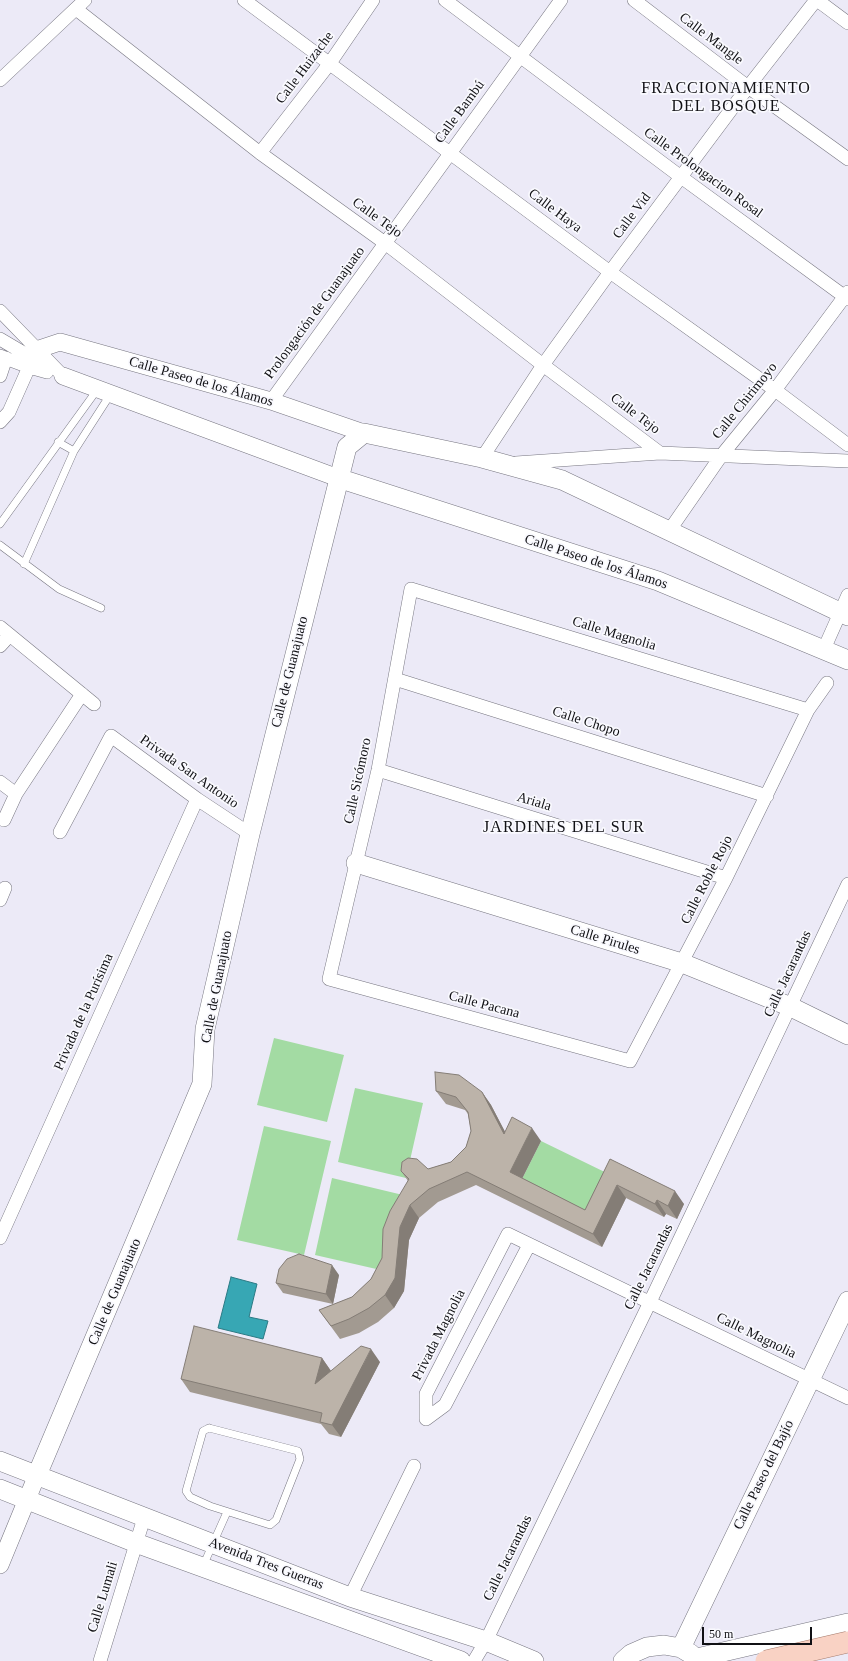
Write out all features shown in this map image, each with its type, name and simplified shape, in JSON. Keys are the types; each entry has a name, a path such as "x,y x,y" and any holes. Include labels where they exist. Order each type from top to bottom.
{"main road":[{"name":"Calle Paseo de los Álamos","path":"364,433 508,464 562,480 844,614"},
{"path":"338,478 347,447 364,433"},
{"name":"Calle Paseo de los Álamos","path":"338,478 658,581 848,660"},
{"name":"Calle de Guanajuato","path":"37,1475 202,1084 205,1029 250,834 338,478"},
{"name":"Calle Pirules","path":"356,863 682,963 791,1007 848,1035"},
{"name":"Calle Paseo del Bajío","path":"681,1648 848,1301"},
{"name":"Avenida Tres Guerras","path":"0,1461 350,1597 486,1640 534,1661"},
{"name":"Avenida Tres Guerras","path":"0,1489 202,1568 461,1661"},
{"path":"623,1661 631,1654 647,1647 664,1645 681,1648 698,1660 848,1623"},
{"path":"766,1661 848,1642"}],"street":[{"name":"Calle Haya","path":"244,0 610,272 775,390 848,445"},
{"name":"Calle Huizache","path":"260,153 330,63 373,0"},
{"name":"Calle Prolongacion Rosal","path":"445,0 681,177 847,296"},
{"name":"Calle Bambú","path":"385,243 561,0"},
{"name":"Calle Mangle","path":"634,0 748,87 848,158"},
{"name":"Calle Vid","path":"482,458 543,365 610,272 748,87 816,0"},
{"path":"816,0 848,23"},
{"path":"0,80 81,4"},
{"name":"Calle Tejo","path":"81,4 260,153 385,243 660,453"},
{"name":"Prolongación de Guanajuato","path":"271,401 385,243"},
{"name":"Calle Chirimoyo","path":"669,531 721,456 775,390 847,296"},
{"name":"Calle Paseo de los Álamos","path":"0,311 36,350 63,376"},
{"name":"Calle Paseo de los Álamos","path":"0,339 63,376"},
{"name":"Calle Paseo de los Álamos","path":"36,350 60,342 271,401 364,433"},
{"path":"0,376 3,357"},
{"name":"Calle Paseo de los Álamos","path":"3,357 29,367 63,376 338,478"},
{"path":"0,422 8,412 29,367"},
{"name":"Calle Tejo","path":"508,464 660,453 848,461"},
{"name":"Calle Sicómoro","path":"329,979 378,770 411,589"},
{"name":"Calle Magnolia","path":"411,589 808,710"},
{"path":"824,649 844,614 848,595"},
{"path":"0,646 5,631 94,704"},
{"name":"Calle Chopo","path":"395,679 767,796"},
{"name":"Calle Roble Rojo","path":"630,1061 726,878 808,710 827,683"},
{"path":"4,820 16,794 82,694"},
{"name":"Privada San Antonio","path":"60,832 111,736 197,799 250,834"},
{"name":"Ariala","path":"378,770 726,878"},
{"path":"0,782 16,794"},
{"name":"Privada de la Purísima","path":"0,1238 197,799"},
{"name":"Calle Jacarandas","path":"474,1661 486,1640 650,1302 848,884"},
{"name":"Calle Pacana","path":"329,979 630,1061"},
{"name":"Privada Magnolia","path":"529,1244 445,1405 426,1419 426,1394 508,1234 529,1244 650,1302"},
{"name":"Calle Magnolia","path":"650,1302 848,1398"},
{"path":"463,1322 484,1331"},
{"path":"350,1597 414,1466"},
{"name":"Calle de Guanajuato","path":"0,1565 37,1475"},
{"name":"Calle Lumali","path":"100,1661 144,1518"},
{"path":"785,1661 785,1651 788,1637"}],"lane":[{"path":"0,524 58,442 103,392"},
{"path":"24,564 74,451 103,392"},
{"path":"58,442 74,451"},
{"path":"0,545 59,589 101,608"},
{"path":"209,1428 298,1451 300,1459 276,1520 270,1525 227,1512 190,1497 186,1491 203,1431 209,1428"},
{"path":"202,1568 227,1512"}],"green space":[{"path":"274,1038 344,1055 327,1122 257,1105"},
{"path":"355,1088 423,1103 406,1178 338,1162"},
{"path":"264,1126 331,1141 304,1255 237,1240"},
{"path":"541,1141 617,1178 595,1222 519,1185"},
{"path":"332,1178 403,1195 385,1271 315,1255"}],"water":[{"path":"231,1277 257,1284 249,1317 268,1321 263,1339 218,1328"}],"building":[{"path":"435,1072 459,1075 482,1092 504,1134 512,1117 532,1128 510,1172 585,1210 610,1159 675,1191 668,1206 657,1200 655,1204 617,1185 593,1234 467,1172 429,1189 410,1205 400,1227 395,1278 385,1295 369,1308 349,1319 331,1326 319,1310 352,1297 371,1279 382,1258 383,1229 390,1211 409,1179 401,1171 402,1162 408,1158 417,1159 428,1169 451,1162 466,1147 471,1131 468,1112 456,1097 436,1091"},
{"path":"299,1254 332,1265 326,1294 276,1283 279,1269 287,1259"},
{"path":"194,1326 322,1358 315,1384 361,1346 371,1349 332,1425 320,1422 322,1413 181,1379"}],"district":[{"name":"FRACCIONAMIENTO DEL BOSQUE","path":"726,98"},
{"name":"JARDINES DEL SUR","path":"564,828"}]}
